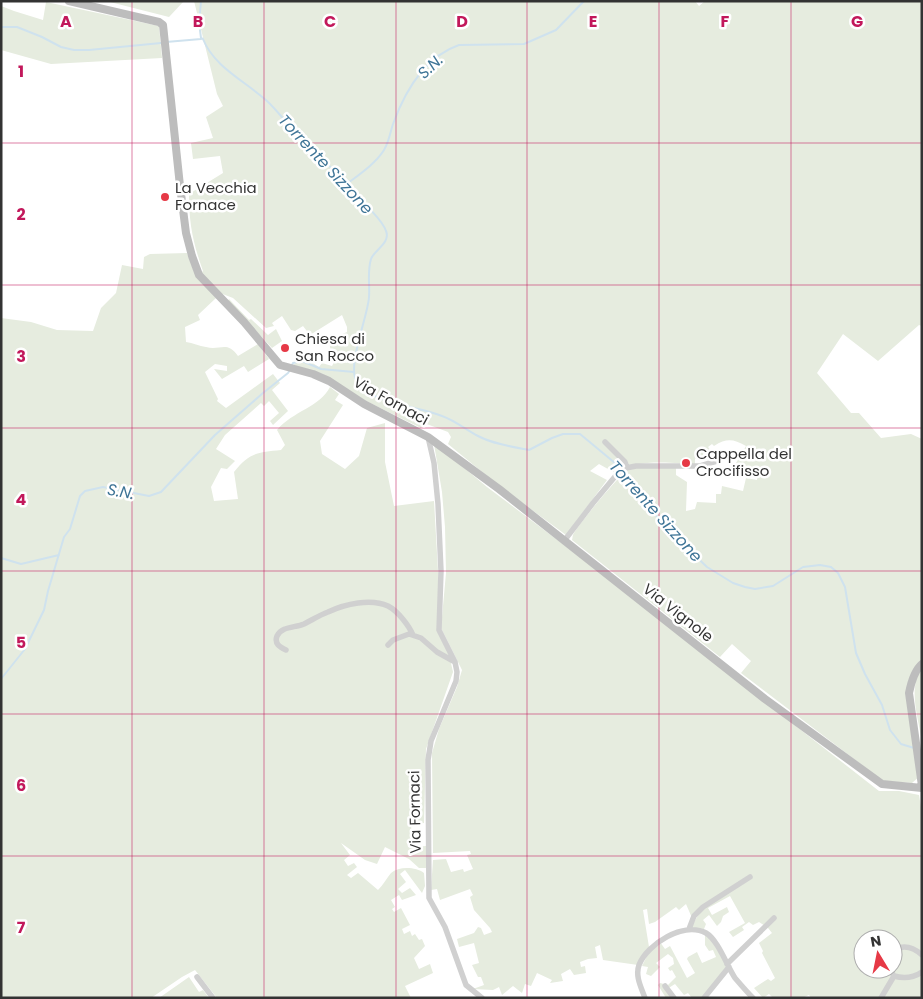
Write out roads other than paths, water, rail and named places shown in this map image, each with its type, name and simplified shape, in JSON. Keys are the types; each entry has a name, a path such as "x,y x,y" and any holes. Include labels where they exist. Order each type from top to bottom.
{"street":[{"name":"Via Fornaci","path":"70,1 159,22 163,25 186,233 199,275 244,322 280,365 313,374 329,381 364,404 428,437 434,463 438,504 441,571 439,630 455,662 457,672 456,681 432,741 428,760 429,898 445,927 466,985 482,998"},
{"name":"Via Vignole","path":"428,437 499,489 765,699 882,784 922,787"},
{"path":"605,442 625,462 627,468"},
{"path":"564,541 618,474 627,468 665,465 700,466 717,461 727,455"},
{"path":"286,650 278,646 276,641 278,635 284,629 300,626 337,608 360,604 379,603 389,606 413,635"},
{"path":"388,645 401,636 413,635 421,638 437,652 455,662"},
{"path":"922,664 913,678 909,693 922,787"},
{"path":"689,929 694,916 703,907 750,877"},
{"path":"704,998 728,965 774,918"},
{"path":"645,998 638,981 639,965 650,947 665,938 689,929 706,933 714,941 728,965 753,998"},
{"path":"903,947 913,949 922,955"},
{"path":"903,977 908,978 922,972"},
{"path":"197,977 213,998"},
{"path":"881,998 892,979"},
{"path":"665,986 674,998"}],"waterway":[{"name":"Torrente Sizzone","path":"201,1 199,23 201,38 215,58 222,66 271,105 296,133 335,171 385,228 386,239 371,259 370,264 368,306 358,342 354,367 358,384 366,391 387,401 442,416 484,439 503,445 529,450 563,434 580,434 621,468"},
{"name":"S.N.","path":"348,183 381,155 403,99 417,77 436,58 447,50 459,45 524,44 556,30 584,1"},
{"path":"1,27 17,27 61,47 74,50 161,43"},
{"path":"166,42 201,39"},
{"name":"S.N.","path":"292,365 302,361 321,369 354,372"},
{"name":"S.N.","path":"1,679 25,649 44,610 64,537 70,529 80,496 85,491 103,487 149,496 161,492 215,435 290,370"},
{"name":"Torrente Sizzone","path":"624,472 646,505 686,547 707,567 733,583 755,589 773,586 803,567 820,565 831,567 838,573 845,587 856,653 865,674 882,705 890,730 901,744 914,748"},
{"path":"1,558 21,564 59,555"}],"place":[{"name":"La Vecchia Fornace","path":"165,197"},
{"name":"Chiesa di San Rocco","path":"285,348"},
{"name":"Cappella del Crocifisso","path":"686,463"}]}
